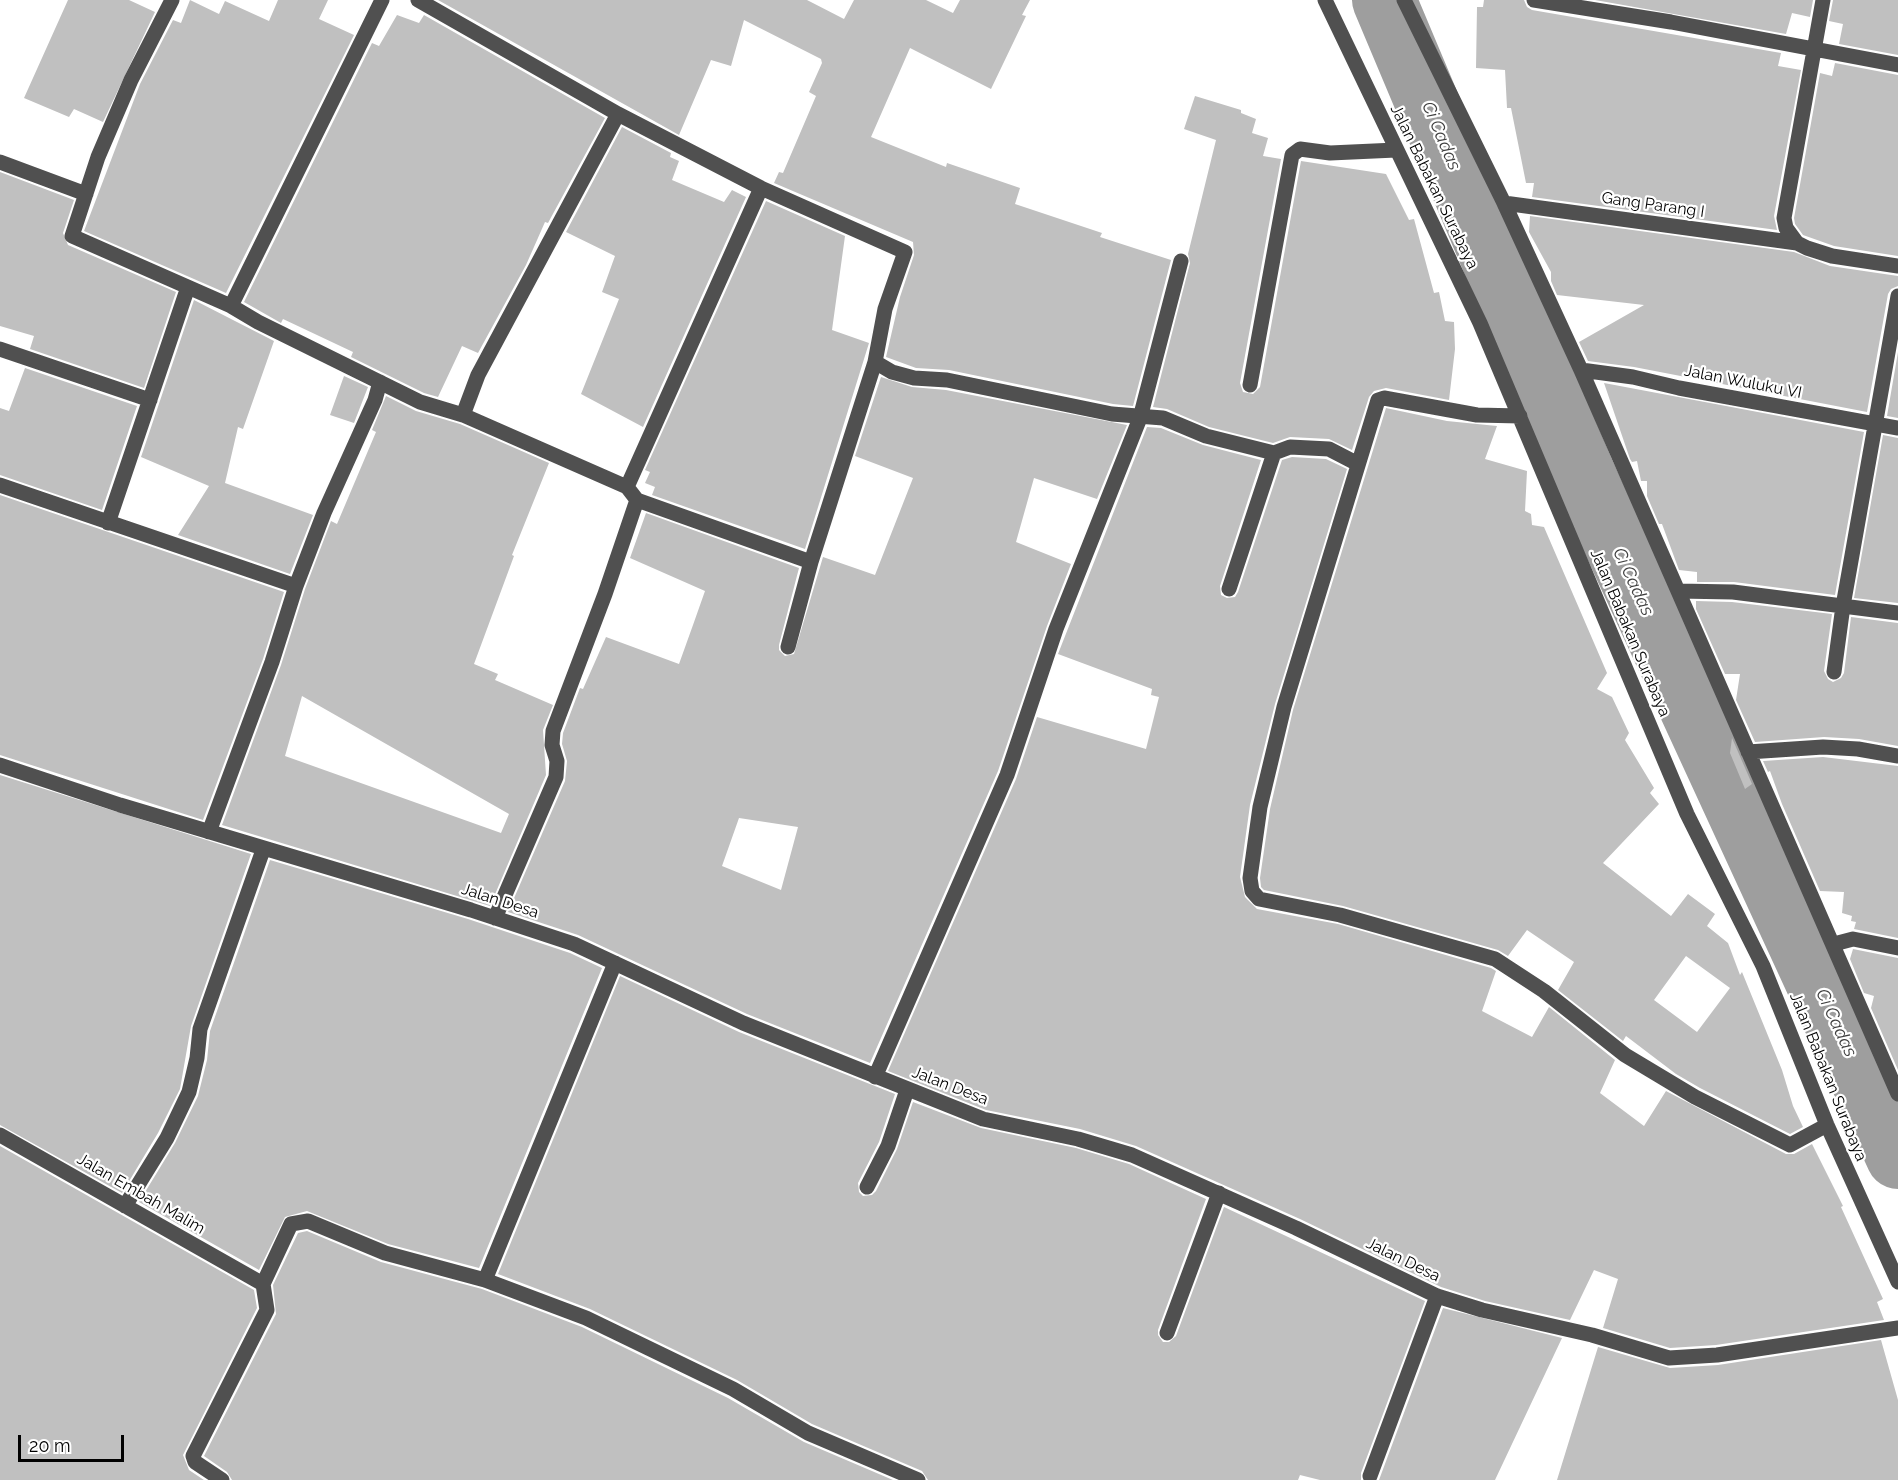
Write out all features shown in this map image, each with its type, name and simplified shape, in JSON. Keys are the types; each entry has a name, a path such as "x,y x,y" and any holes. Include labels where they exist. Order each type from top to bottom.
{"street":[{"path":"172,0 131,80 98,157 72,236 231,306 258,322 420,402 463,415 627,487 637,500 811,562"},
{"path":"231,306 382,0"},
{"path":"418,0 618,114 760,188 905,252 885,309 875,363 811,562 788,647"},
{"name":"Jalan Babakan Surabaya","path":"1325,0 1480,323 1687,814 1763,966 1827,1125 1898,1282"},
{"path":"1404,0 1504,203 1581,370 1898,1094"},
{"path":"1534,0 1671,22 1898,65"},
{"path":"1797,243 1786,228 1784,218 1823,0"},
{"path":"463,415 478,375 618,114"},
{"path":"1250,385 1292,155 1300,149 1330,153 1396,150"},
{"path":"0,162 87,194"},
{"path":"627,487 760,188"},
{"name":"Gang Parang I","path":"1504,203 1797,243 1832,256 1898,266"},
{"path":"875,1077 1007,775 1056,628 1140,418 1181,261"},
{"path":"108,523 188,287"},
{"path":"1834,672 1843,606 1898,296"},
{"path":"0,348 150,400"},
{"path":"875,363 892,372 914,378 947,380 1011,396 1140,418 1163,418 1206,436 1274,453 1290,447 1313,446 1329,449 1359,464"},
{"name":"Jalan Wuluku VI","path":"1581,370 1633,377 1876,426 1898,428"},
{"path":"209,832 272,662 296,586 324,513 375,400 380,382"},
{"path":"1520,416 1477,415 1381,398 1378,400 1284,707 1260,807 1250,878 1256,897 1340,915 1495,959 1544,991 1625,1055 1695,1097 1790,1145 1827,1125"},
{"path":"1229,589 1274,453"},
{"path":"0,485 296,586"},
{"path":"495,918 556,777 557,760 552,745 553,731 605,594 637,500"},
{"path":"1678,591 1732,592 1898,613"},
{"path":"1748,752 1823,747 1858,749 1898,756"},
{"name":"Jalan Desa","path":"0,765 263,849 574,944 743,1023 907,1090 983,1119 1078,1139 1132,1155 1219,1193 1437,1296 1516,1320 1580,1332 1669,1358 1717,1354 1898,1328"},
{"path":"125,1206 167,1138 189,1092 197,1058 200,1029 263,849"},
{"path":"1834,944 1853,939 1898,948"},
{"path":"485,1281 615,963"},
{"path":"867,1187 888,1146 907,1090"},
{"name":"Jalan Embah Malim","path":"0,1135 263,1284"},
{"path":"1167,1333 1219,1193"},
{"path":"222,1480 195,1462 193,1456 267,1310 263,1284 291,1224 308,1221 385,1253 485,1281 586,1318 733,1389 808,1433 918,1480"},
{"path":"1370,1476 1437,1296"}],"building":[{"path":"68,0 129,0 155,12 103,122 74,109 69,117 24,98"},
{"path":"190,0 219,14 225,1 269,21 278,0 328,0 319,19 354,35 226,293 84,231 140,84 173,20 181,23"},
{"path":"438,0 807,0 844,19 854,0 926,0 953,13 960,0 1030,0 1022,15 1026,16 991,89 910,48 871,137 946,167 947,163 1020,188 1015,204 1102,233 1100,237 1171,260 1133,406 1113,404 949,370 916,368 886,357 900,297 914,255 913,242 774,183 779,172 783,173 816,96 809,92 822,63 821,59 744,20 731,66 711,60 679,135"},
{"path":"1484,0 1524,0 1527,7 1532,10 1781,53 1778,66 1801,70 1774,216 1777,230 1532,197 1534,183 1526,183 1511,108 1507,108 1505,70 1476,68 1477,7 1483,7"},
{"path":"1595,0 1813,0 1810,17 1792,13 1786,34"},
{"path":"1833,0 1898,0 1898,55 1839,44 1843,24 1829,21"},
{"path":"397,15 419,23 424,15 605,118 548,223 545,222 526,265 478,353 462,346 438,397 424,393 351,357 353,352 283,319 281,323 244,302 372,43 379,46"},
{"path":"1835,63 1898,75 1898,256 1834,246 1803,235 1795,224 1794,218 1820,73 1832,76"},
{"path":"1195,96 1241,110 1241,113 1256,119 1252,133 1268,138 1263,156 1281,159 1240,383 1243,392 1253,394 1260,387 1301,161 1386,174 1409,220 1414,219 1434,293 1439,292 1445,321 1454,322 1455,349 1449,400 1386,388 1374,391 1369,397 1352,450 1329,439 1290,437 1273,443 1209,427 1167,409 1153,407 1190,263 1188,254 1216,140 1184,129"},
{"path":"622,127 671,153 670,157 679,161 672,180 724,202 732,190 746,197 643,427 581,394 619,299 602,292 615,256 566,232"},
{"path":"0,172 74,200 63,233 68,245 176,292 144,388 30,349 34,336 0,326"},
{"path":"766,201 845,236 832,330 869,343 805,549 652,495 655,487 645,483 650,472 645,470"},
{"path":"1530,216 1794,252 1830,266 1898,276 1898,286 1891,289 1888,294 1867,412 1634,367 1588,361 1579,342 1644,305 1557,295 1551,281 1551,272 1529,232"},
{"path":"194,300 274,341 243,429 238,427 225,483 313,515 290,574 178,535 209,486 141,457"},
{"path":"1898,352 1898,418 1887,416"},
{"path":"25,368 137,406 102,510 0,475 0,408 9,411"},
{"path":"344,376 368,387 354,423 330,415"},
{"path":"881,377 912,387 946,390 1127,425 1097,499 1034,478 1016,542 1071,564 1047,626 998,771 870,1063 747,1014 578,935 508,912 565,781 567,761 562,744 563,733 580,688 583,689 606,637 679,664 705,591 630,558 646,513 799,568 779,645 779,650 785,656 794,654 823,557 875,575 913,478 855,456","holes":["739,818 798,827 781,890 722,866"]},
{"path":"1604,383 1864,432 1835,595 1734,582 1697,582 1697,572 1679,570 1662,524 1659,524 1647,496 1647,481 1641,481 1637,461 1632,462 1630,459"},
{"path":"386,396 416,411 460,424 549,463 512,555 514,556 474,664 498,674 495,680 553,705 543,730 546,775 490,906 222,825 281,665 305,589 331,521 337,524 376,432 372,430","holes":["302,696 509,814 501,833 285,756"]},
{"path":"1386,408 1447,421 1497,426 1485,459 1527,471 1525,511 1531,514 1532,525 1544,527 1607,673 1597,689 1612,697 1629,733 1625,740 1654,788 1650,793 1659,804 1603,863 1671,916 1688,894 1715,914 1707,926 1728,943 1740,975 1742,972 1803,1127 1790,1134 1676,1074 1626,1036 1623,1041 1558,990 1574,962 1527,930 1508,956 1498,950 1343,906 1264,890 1261,887 1260,878 1270,809 1293,710","holes":["1686,956 1730,988 1697,1032 1654,1000"]},
{"path":"1147,427 1161,428 1203,445 1261,460 1220,586 1221,595 1227,598 1235,597 1238,592 1282,460 1292,457 1326,459 1347,469 1275,704 1250,805 1240,877 1245,897 1257,909 1338,924 1491,968 1496,971 1482,1011 1532,1037 1549,1007 1615,1060 1600,1093 1644,1126 1666,1091 1786,1154 1794,1154 1812,1144 1843,1206 1841,1207 1883,1299 1877,1302 1884,1320 1716,1345 1670,1348 1603,1328 1618,1279 1594,1270 1570,1320 1485,1301 1441,1287 1300,1219 1136,1146 1080,1129 986,1110 888,1071 1016,779 1037,717 1146,749 1159,697 1151,695 1152,689 1058,654"},
{"path":"1883,435 1898,438 1898,603 1854,598"},
{"path":"0,495 284,592 263,659 203,820 0,755"},
{"path":"1696,601 1732,602 1832,614 1824,671 1828,679 1833,682 1841,678 1844,673 1851,617 1898,623 1898,746 1859,739 1824,737 1755,742 1736,700 1740,674 1725,674 1696,609"},
{"path":"1732,738 1752,784 1745,789 1730,753"},
{"path":"1823,757 1898,766 1898,938 1854,929 1856,922 1851,921 1852,916 1842,913 1844,892 1820,891 1770,771 1768,772 1763,761"},
{"path":"0,775 251,854 191,1026 180,1089 158,1133 122,1193 0,1125"},
{"path":"270,860 468,919 570,953 602,968 479,1268 388,1244 307,1211 285,1217 259,1270 139,1202 175,1143 198,1096 207,1060 210,1031"},
{"path":"1853,949 1898,958 1898,1070 1871,1008 1874,996 1864,993 1850,959"},
{"path":"620,976 739,1032 895,1094 879,1142 858,1183 859,1192 863,1196 872,1195 876,1191 897,1149 913,1102 981,1128 1076,1148 1129,1164 1206,1199 1158,1330 1158,1335 1163,1342 1169,1342 1176,1336 1224,1207 1425,1301 1361,1473 1361,1480 1320,1480 1300,1475 1298,1480 928,1480 922,1471 812,1424 737,1380 590,1309 498,1274"},
{"path":"0,1146 254,1290 257,1308 183,1455 189,1470 204,1480 0,1480"},
{"path":"307,1231 381,1262 482,1289 582,1327 728,1398 804,1442 893,1480 232,1480 227,1472 204,1456 276,1314 273,1285 298,1233"},
{"path":"1443,1308 1562,1338 1495,1480 1379,1480"},
{"path":"1881,1340 1898,1400 1898,1480 1557,1480 1598,1347 1670,1368 1718,1365"}],"waterway":[{"name":"Ci Cadas","path":"1384,0 1583,473 1898,1157"}]}
